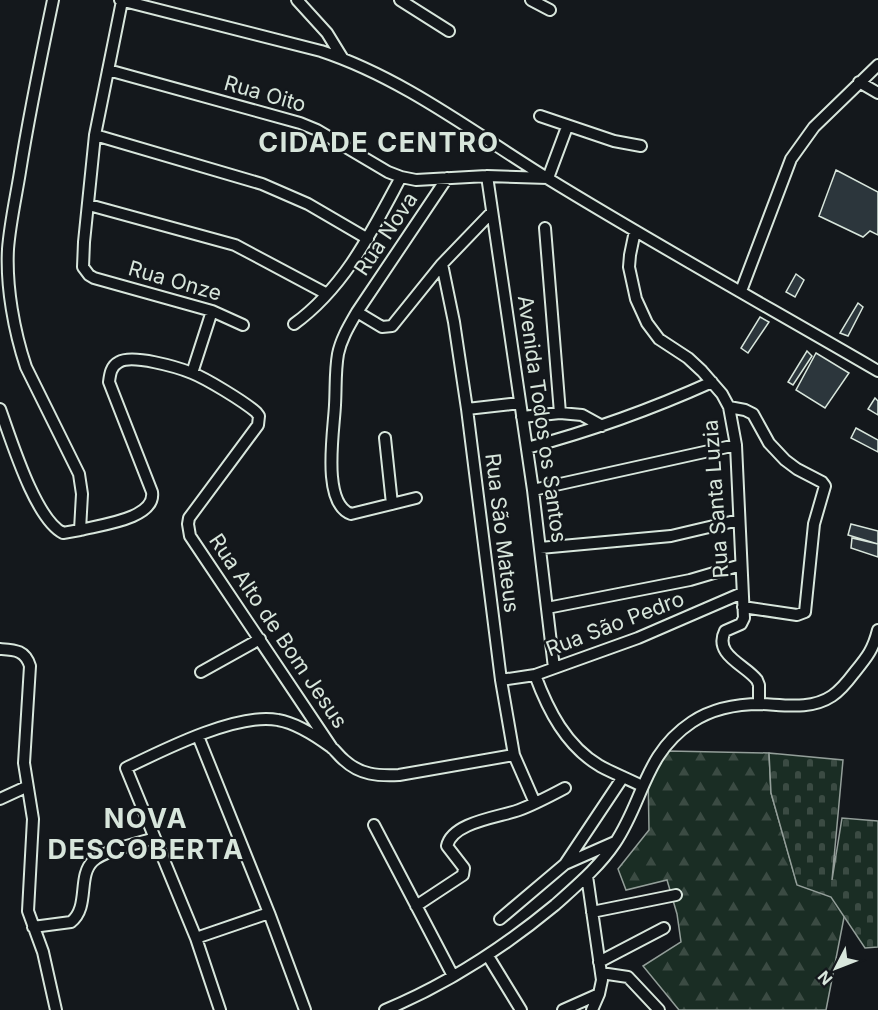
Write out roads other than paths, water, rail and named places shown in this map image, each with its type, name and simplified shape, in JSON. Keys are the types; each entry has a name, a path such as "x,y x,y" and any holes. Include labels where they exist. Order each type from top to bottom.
{"street":[{"path":"53,0 32,97 8,250 9,271 20,349 26,367 79,474 81,484 80,530"},
{"path":"327,294 235,245 89,205 95,135 121,0 343,59 407,90 635,231 878,371"},
{"path":"297,0 327,33 343,59"},
{"path":"400,0 449,31"},
{"path":"531,0 550,10"},
{"path":"741,291 791,159 814,127 878,65"},
{"name":"Rua Oito","path":"108,70 300,123 388,172 402,177"},
{"path":"859,82 878,93"},
{"path":"540,116 614,141 641,146"},
{"path":"548,178 567,126"},
{"path":"95,135 262,184 308,204 368,238"},
{"path":"294,324 312,311 348,269 402,177 416,180 487,176 548,178"},
{"name":"Avenida Todos os Santos","path":"487,176 533,490 554,668"},
{"name":"Rua Nova","path":"392,504 351,514 340,504 333,481 331,456 338,355 346,331 357,312 447,178"},
{"name":"Rua Onze","path":"89,205 83,267 88,275 212,310 243,325"},
{"path":"357,312 382,327 392,326 442,264 492,212"},
{"path":"545,228 560,413"},
{"name":"Rua Santa Luzia","path":"635,231 630,255 631,282 647,323 659,339 688,358 712,382 729,407 736,445 744,618 742,622 725,632 722,645 726,653 757,680 759,704"},
{"name":"Rua São Mateus","path":"442,264 454,322 467,409 501,680 514,755 535,803"},
{"path":"0,409 33,495 54,527 63,533 140,513 152,502 152,492 109,382 113,366 120,361 130,359 192,373 212,310"},
{"name":"Rua Alto de Bom Jesus","path":"192,373 256,412 259,420 254,432 189,518 190,536 332,748"},
{"path":"527,448 577,435 667,402 712,382"},
{"path":"467,409 520,403"},
{"path":"729,407 745,410 756,418 769,443 786,460 825,486 814,524 805,612 800,615 743,607"},
{"path":"522,417 560,413 582,415 602,426"},
{"path":"385,438 392,504 416,498"},
{"path":"533,490 736,445"},
{"path":"540,548 671,536 739,520"},
{"path":"547,608 690,580 741,565"},
{"name":"Rua São Pedro","path":"501,680 535,675 638,638 742,593"},
{"path":"385,1010 415,998 488,956 519,935 587,876 616,842 626,825 656,758 691,723 707,713 724,707 759,704 809,705 833,696 872,651 878,634"},
{"path":"201,672 260,639"},
{"path":"0,649 21,652 26,655 30,666 24,741 26,786 32,805 33,819 28,911 43,952 56,1010"},
{"path":"535,675 548,706 564,733 598,765 642,786"},
{"path":"220,1010 196,938 126,768 198,736 253,720 277,720 301,729 332,748 354,768 383,776 514,755"},
{"path":"198,736 305,1010"},
{"path":"500,920 565,864 623,777"},
{"path":"0,799 26,786"},
{"path":"416,906 464,873 464,868 447,846 451,837 468,826 518,810 565,788"},
{"path":"374,825 453,976"},
{"path":"33,927 71,922 78,914 83,899 87,870 91,863 103,855 155,838"},
{"path":"565,864 616,842"},
{"path":"587,876 601,973 600,994 592,1010"},
{"path":"592,912 676,895"},
{"path":"196,938 269,913"},
{"path":"599,962 664,928"},
{"path":"488,956 521,1010"},
{"path":"601,973 628,977 659,1010"},
{"path":"563,1010 600,994"}],"district":[{"name":"CIDADE CENTRO","path":"379,143"},
{"name":"NOVA DESCOBERTA","path":"146,834"}]}
